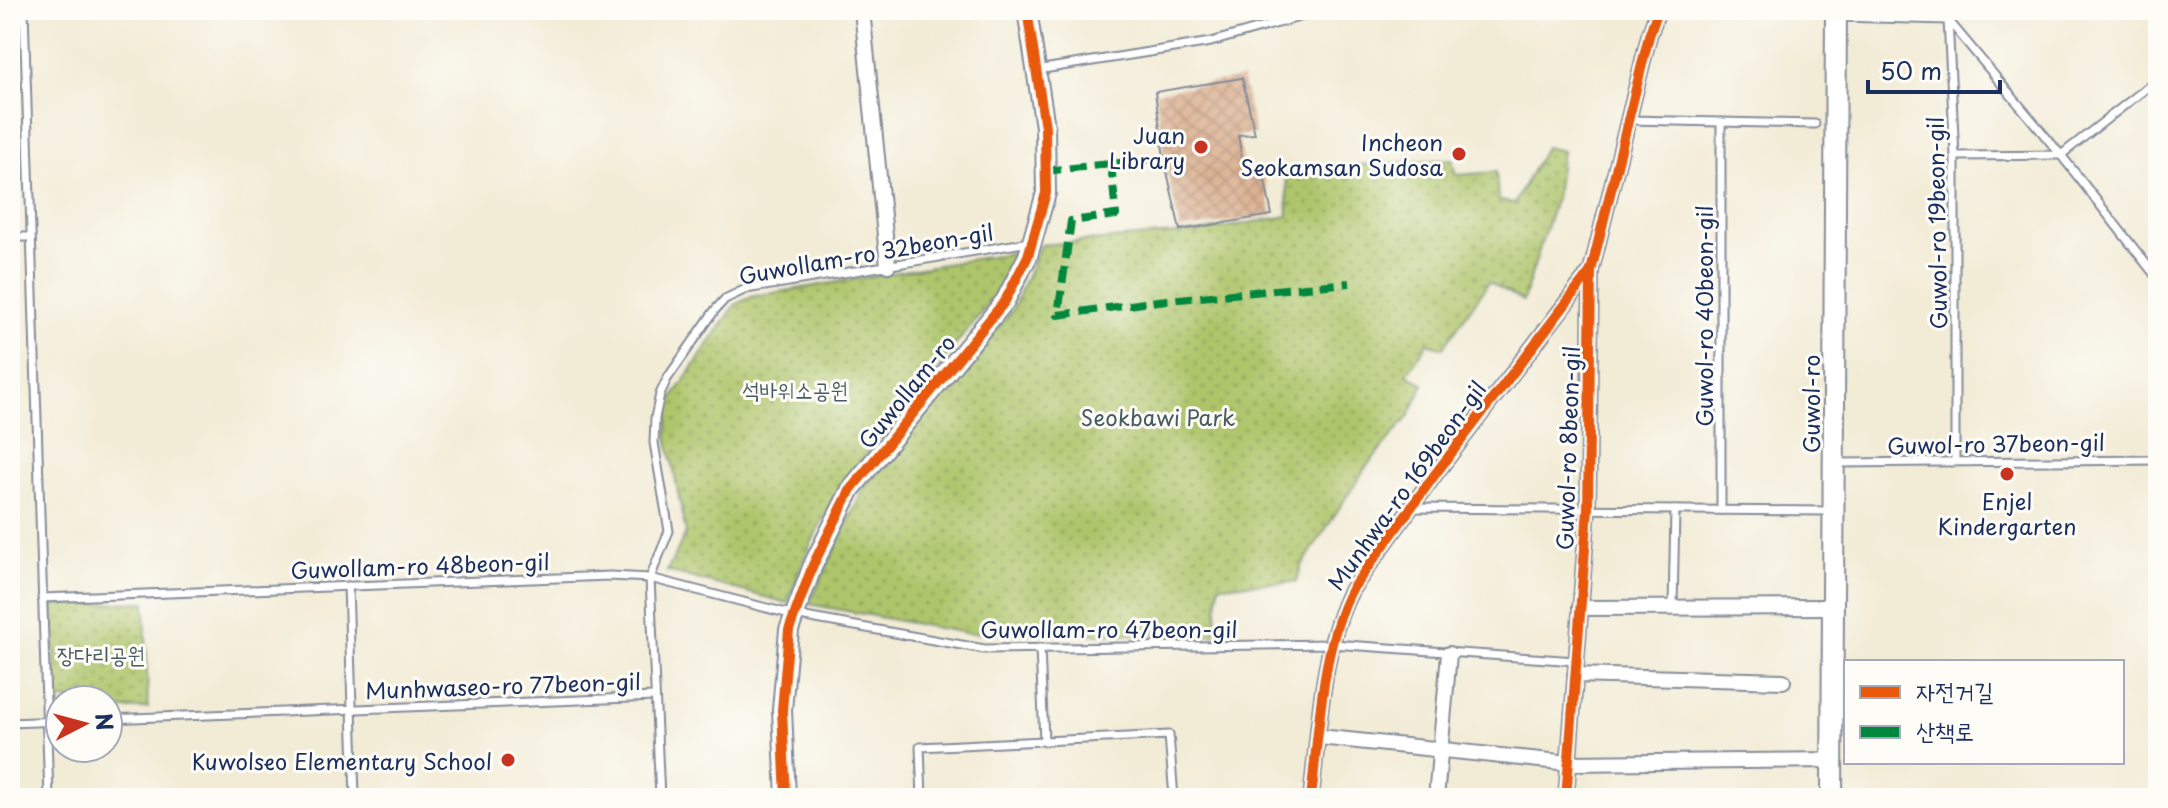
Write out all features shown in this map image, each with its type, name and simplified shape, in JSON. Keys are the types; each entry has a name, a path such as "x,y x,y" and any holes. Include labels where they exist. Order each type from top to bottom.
{"main road":[{"name":"Guwol-ro","path":"1832,798 1836,13"}],"street":[{"path":"862,10 888,265"},
{"name":"Guwollam-ro","path":"786,798 782,710 789,630 813,565 851,489 1005,301 1028,256 1046,193 1045,127 1027,10"},
{"name":"Guwol-ro 8beon-gil","path":"1566,798 1588,509 1591,271 1658,10"},
{"name":"Munhwa-ro 169beon-gil","path":"1311,798 1332,644 1341,609 1411,508 1591,271"},
{"path":"1580,608 1833,607"},
{"path":"1436,798 1449,654"},
{"path":"1576,668 1783,681"},
{"path":"1319,737 1569,763 1832,760"}],"lane":[{"path":"24,10 45,684"},
{"path":"1036,70 1183,47 1324,10"},
{"path":"1836,13 1948,20 1961,10"},
{"path":"1948,20 2061,155 2158,279"},
{"name":"Guwol-ro 19beon-gil","path":"1948,20 1955,156 1955,461"},
{"path":"1955,156 2061,155 2158,79"},
{"path":"1628,120 1815,124"},
{"name":"Guwol-ro 40beon-gil","path":"1721,122 1721,510"},
{"path":"10,237 30,237"},
{"name":"Guwollam-ro 32beon-gil","path":"650,578 669,531 654,443 660,394 667,379 725,299 746,289 1032,241"},
{"name":"Guwol-ro 37beon-gil","path":"1834,463 2158,460"},
{"path":"1411,508 1834,511"},
{"path":"1673,608 1675,510"},
{"name":"Guwollam-ro 48beon-gil","path":"42,598 610,576 650,578 794,615"},
{"path":"650,578 660,798"},
{"name":"Munhwaseo-ro 77beon-gil","path":"348,586 355,798"},
{"name":"Guwollam-ro 47beon-gil","path":"794,615 984,649 1332,644 1576,668"},
{"path":"1040,648 1044,741"},
{"name":"Munhwaseo-ro 77beon-gil","path":"352,709 655,697"},
{"path":"124,718 352,709"},
{"path":"10,723 44,722"},
{"path":"922,798 920,747 1169,735 1174,798"},
{"path":"48,764 49,798"}],"green space":[{"name":"Seokbawi Park","path":"1545,147 1562,151 1556,197 1523,301 1489,282 1443,348 1428,343 1407,374 1424,384 1409,416 1366,467 1301,567 1296,582 1219,585 1215,635 965,633 809,604 864,488 1012,311 1040,245 1198,232 1288,216 1286,170 1452,159 1456,175 1496,172 1498,200 1514,204"},
{"name":"석바위소공원","path":"1015,252 996,295 849,475 814,537 788,603 667,571 686,533 667,436 670,402 735,305 750,297"},
{"name":"장다리공원","path":"145,602 148,708 124,709 124,684 56,684 53,605"}],"building":[{"name":"Juan Library","path":"1242,78 1255,134 1238,135 1244,171 1262,167 1272,215 1180,230 1164,158 1155,92"}],"marked path":[{"path":"1045,171 1164,158"},
{"path":"1111,163 1116,215 1071,221 1058,315 1158,301 1350,283"}],"cycle path":[{"path":"786,798 782,710 789,630 813,565 851,489 1005,301 1028,256 1046,193 1045,127 1027,10"},
{"path":"1566,798 1588,509 1591,271 1658,10"},
{"path":"1311,798 1328,663 1342,612 1352,589 1436,473 1591,271"}],"place":[{"name":"Juan Library","path":"1201,147"},
{"name":"Incheon Seokamsan Sudosa","path":"1459,154"},
{"name":"Enjel Kindergarten","path":"2007,474"},
{"name":"Kuwolseo Elementary School","path":"508,760"}]}
